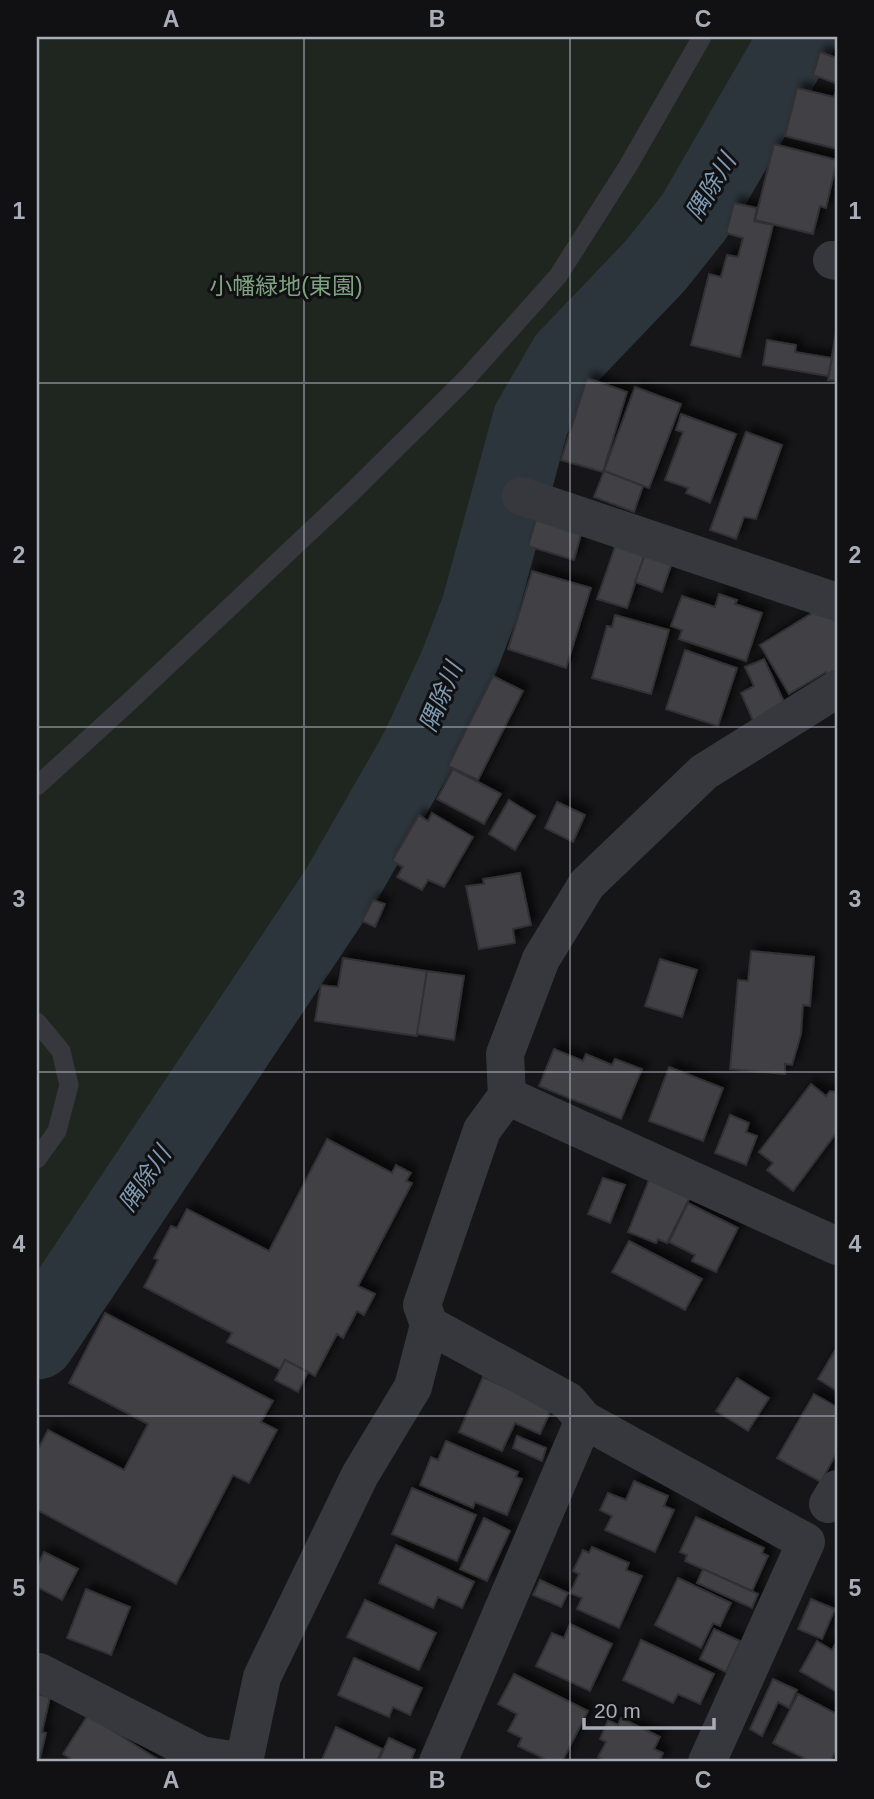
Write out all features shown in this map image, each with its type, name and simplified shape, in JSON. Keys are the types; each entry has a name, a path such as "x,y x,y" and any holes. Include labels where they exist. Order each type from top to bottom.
{"street":[{"path":"521,496 837,602"},
{"path":"39,1672 201,1755 244,1762 262,1677 360,1475 413,1387 429,1325 422,1304 482,1130 507,1097 505,1054 541,959 587,884 704,772 837,689"},
{"path":"507,1097 837,1246"},
{"path":"429,1325 568,1401 583,1420 822,1542 707,1762"},
{"path":"438,1762 583,1420"}],"lane":[{"path":"37,786 351,493 465,380 558,276 628,166 702,37"},
{"path":"37,1022 61,1051 69,1085 57,1131 37,1159"}],"green space":[{"name":"小幡緑地(東園)","path":"37,37 785,37 671,231 489,429 510,507 506,593 435,752 312,956 37,1358"}],"building":[{"path":"820,52 837,58 835,83 813,75"},
{"path":"797,88 834,97 837,89 837,149 785,136"},
{"path":"774,144 837,160 826,208 820,206 813,234 755,220"},
{"path":"734,203 757,208 754,221 773,225 740,357 691,345 709,274 721,277 727,255 738,257 743,238 726,233"},
{"path":"837,332 837,381 828,380"},
{"path":"767,340 796,345 795,352 832,358 828,376 763,365"},
{"path":"587,378 627,392 603,472 561,460"},
{"path":"635,387 681,404 649,488 604,471"},
{"path":"681,414 736,434 710,503 686,493 688,488 665,480 683,432 676,430"},
{"path":"746,432 782,445 756,519 744,517 736,539 710,530"},
{"path":"604,471 643,486 634,512 594,497"},
{"path":"537,517 582,531 574,560 528,546"},
{"path":"616,544 645,554 627,608 597,599"},
{"path":"645,554 672,563 662,592 635,582"},
{"path":"532,571 591,588 566,668 508,649"},
{"path":"719,594 737,600 735,604 762,613 746,661 679,639 682,630 671,626 682,596 715,607"},
{"path":"827,604 837,621 837,672 829,677 826,672 789,694 760,645"},
{"path":"615,615 669,630 651,694 592,678 607,626 612,627"},
{"path":"685,650 737,668 718,726 666,709"},
{"path":"764,659 787,708 754,723 741,693 754,686 745,667"},
{"path":"493,676 523,691 478,780 448,766"},
{"path":"453,769 501,794 484,824 437,799"},
{"path":"509,800 535,816 515,850 489,834"},
{"path":"557,802 585,815 573,842 545,828"},
{"path":"432,813 473,837 444,887 428,880 422,890 397,877 403,867 392,861 419,815 428,821"},
{"path":"520,873 531,925 513,929 515,943 479,949 466,886 484,884 483,879"},
{"path":"373,900 385,904 375,927 362,921"},
{"path":"751,951 814,957 810,1006 803,1005 801,1034 792,1065 785,1064 785,1074 730,1069 738,980 748,981"},
{"path":"343,958 427,971 417,1036 315,1021 321,985 338,987"},
{"path":"660,959 697,970 682,1017 645,1006"},
{"path":"427,971 464,976 454,1040 417,1034"},
{"path":"554,1049 583,1061 586,1054 612,1065 615,1059 642,1069 621,1119 539,1086"},
{"path":"669,1067 723,1088 703,1141 649,1121"},
{"path":"811,1084 826,1096 830,1091 837,1092 837,1132 793,1191 767,1170 773,1163 759,1152"},
{"path":"730,1115 749,1123 746,1132 757,1136 746,1165 715,1153"},
{"path":"327,1139 392,1173 396,1165 411,1173 406,1181 412,1183 358,1286 375,1294 364,1315 357,1311 343,1338 337,1334 315,1376 285,1360 280,1369 227,1342 232,1333 144,1287 158,1260 154,1258 171,1226 177,1228 187,1209 269,1251"},
{"path":"603,1178 625,1185 610,1223 588,1214"},
{"path":"649,1180 690,1197 667,1243 658,1239 656,1243 628,1232"},
{"path":"688,1203 738,1228 716,1272 692,1261 695,1255 669,1242"},
{"path":"629,1241 702,1279 685,1310 612,1272"},
{"path":"105,1313 273,1401 261,1422 277,1430 249,1483 233,1475 176,1584 37,1510 37,1451 48,1430 124,1470 148,1424 69,1383"},
{"path":"837,1347 837,1391 818,1379"},
{"path":"285,1360 308,1372 298,1392 275,1380"},
{"path":"483,1377 552,1408 540,1434 515,1423 502,1451 459,1432"},
{"path":"737,1378 769,1398 748,1431 716,1411"},
{"path":"814,1394 837,1407 837,1452 821,1482 777,1458"},
{"path":"517,1436 546,1448 542,1461 513,1448"},
{"path":"446,1441 518,1472 516,1477 522,1479 507,1515 475,1502 473,1508 420,1485 431,1457 438,1460"},
{"path":"634,1481 668,1496 664,1506 674,1510 655,1552 605,1530 612,1516 600,1510 608,1493 626,1500"},
{"path":"412,1488 476,1515 457,1561 392,1534"},
{"path":"696,1517 764,1548 762,1553 768,1556 752,1591 685,1561 687,1555 680,1552"},
{"path":"484,1518 510,1531 487,1581 460,1569"},
{"path":"396,1545 474,1582 462,1608 438,1597 433,1608 379,1583"},
{"path":"592,1547 629,1563 626,1570 642,1576 619,1628 577,1609 582,1598 570,1593 579,1574 573,1571 583,1550 589,1553"},
{"path":"44,1552 78,1569 62,1600 37,1587 37,1567"},
{"path":"703,1569 758,1594 752,1608 697,1583"},
{"path":"678,1578 731,1603 720,1626 713,1623 701,1648 655,1625"},
{"path":"540,1580 568,1593 561,1607 533,1595"},
{"path":"86,1589 130,1607 111,1655 67,1638"},
{"path":"811,1599 835,1609 822,1639 798,1629"},
{"path":"365,1600 436,1633 419,1670 347,1637"},
{"path":"570,1624 612,1644 590,1691 536,1666 552,1633 564,1638"},
{"path":"714,1629 740,1641 726,1672 700,1659"},
{"path":"641,1640 714,1674 700,1704 678,1694 673,1703 623,1680"},
{"path":"817,1641 832,1650 837,1641 837,1692 800,1671"},
{"path":"354,1658 422,1688 410,1715 393,1707 389,1717 338,1695"},
{"path":"514,1674 588,1711 562,1762 551,1762 518,1746 522,1738 508,1731 517,1714 498,1704"},
{"path":"773,1679 797,1690 789,1708 778,1702 762,1736 750,1729"},
{"path":"37,1694 50,1697 39,1762 37,1762"},
{"path":"798,1694 837,1714 837,1749 830,1762 812,1762 773,1743"},
{"path":"88,1715 162,1762 76,1762 63,1754"},
{"path":"621,1718 660,1737 654,1749 663,1753 659,1762 608,1762 598,1757 606,1742 600,1739 608,1720 618,1725"},
{"path":"336,1727 382,1749 377,1761 380,1762 321,1762"},
{"path":"389,1738 415,1750 410,1762 379,1760"}],"waterway":[{"name":"隅除川","path":"37,1341 339,889 418,751 457,667 480,607 531,420 567,358 655,266 694,217 798,37"}]}
